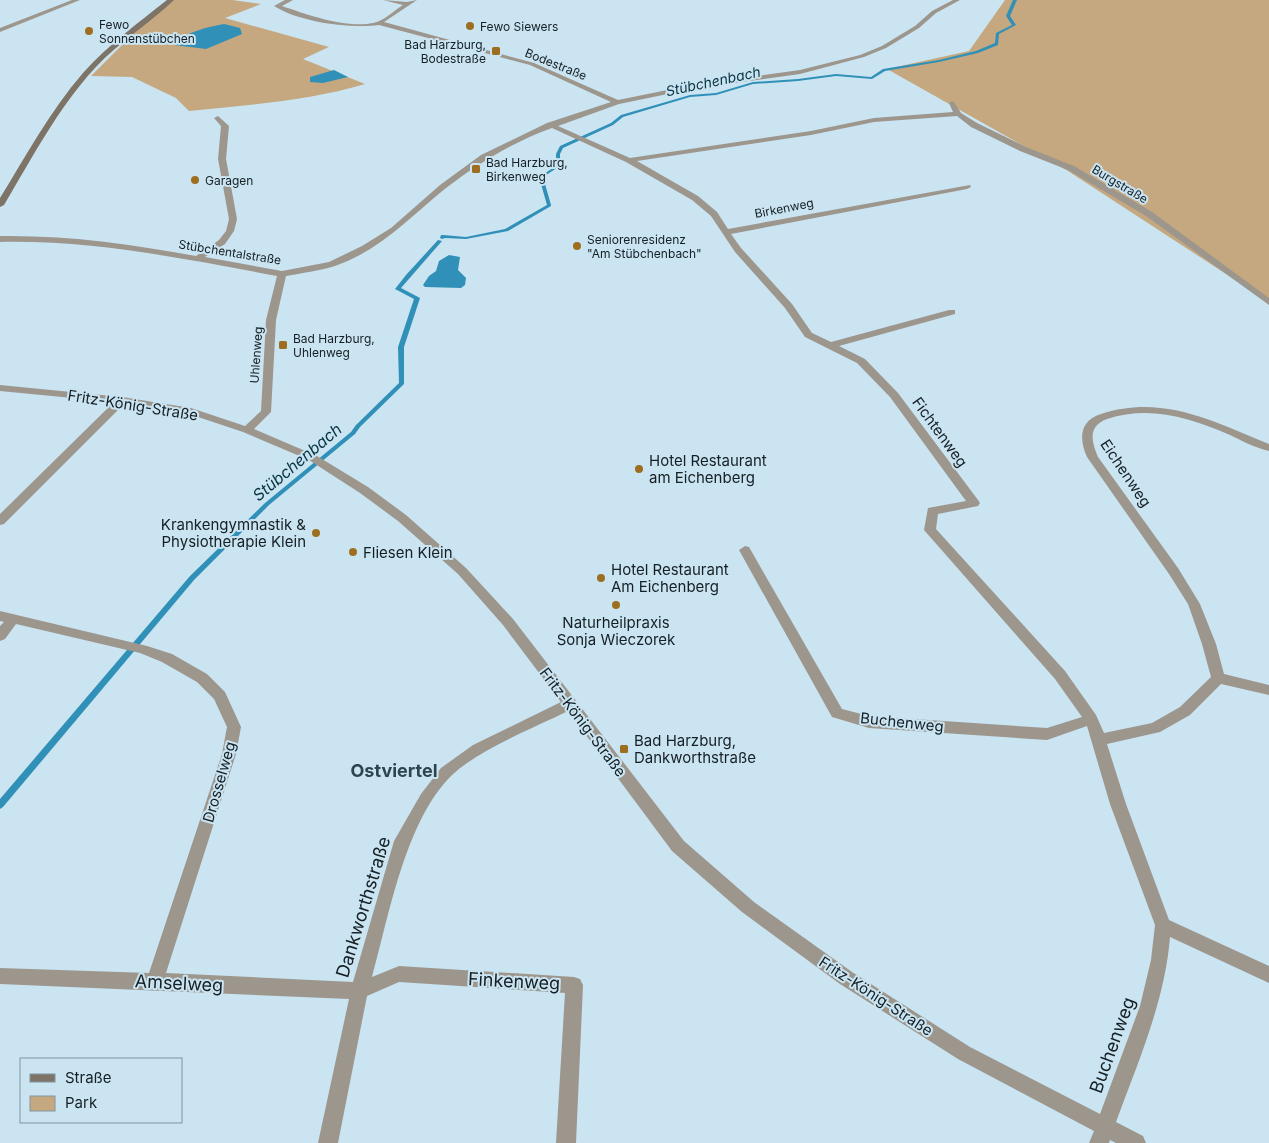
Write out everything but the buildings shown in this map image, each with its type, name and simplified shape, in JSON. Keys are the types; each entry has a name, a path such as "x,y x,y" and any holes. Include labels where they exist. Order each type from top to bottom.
{"main road":[{"path":"0,205 63,105 86,75 108,52 171,0"}],"street":[{"path":"0,30 76,0"},
{"path":"290,0 277,6 336,23 365,26 379,23 411,2"},
{"path":"386,0 411,2"},
{"name":"Stübchentalstraße","path":"0,239 94,241 282,274 332,264 394,230 443,187 484,157 550,125 617,102 697,86 800,72 862,56 884,47 918,27 934,12 957,0"},
{"name":"Bodestraße","path":"379,23 532,64 617,102"},
{"name":"Burgstraße","path":"952,103 958,114 974,125 1023,149 1071,168 1149,214 1269,302"},
{"path":"629,160 811,133 874,120 958,114"},
{"path":"196,260 222,242 230,232 234,219 222,159 225,126 218,118"},
{"path":"550,125 581,137 629,160 695,198 714,214 726,232"},
{"path":"506,133 508,144"},
{"name":"Birkenweg","path":"726,232 967,187"},
{"name":"Fichtenweg","path":"726,232 738,250 789,306 808,335 861,361 894,395 974,503 932,511 930,530"},
{"name":"Uhlenweg","path":"247,430 266,412 271,320 282,274"},
{"path":"830,345 952,312"},
{"name":"Fritz-König-Straße","path":"0,388 122,400 191,411 247,430 319,461 364,490 402,518 462,571 508,622 568,704 678,846 748,907 846,978 964,1053 1101,1135 1136,1143"},
{"path":"0,521 122,400"},
{"name":"Eichenweg","path":"1218,678 1210,644 1194,604 1174,570 1093,457 1086,442 1088,429 1096,419 1112,412 1133,409 1157,409 1182,414 1269,448"},
{"name":"Buchenweg","path":"930,530 1060,675 1091,719 1118,804 1163,925 1160,960 1149,1006 1101,1135"},
{"name":"Buchenweg","path":"745,550 837,713 869,722 1046,734 1091,719"},
{"path":"0,636 6,618"},
{"name":"Drosselweg","path":"6,618 142,649 167,658 202,678 220,696 234,726 229,754 155,981"},
{"path":"1099,740 1155,728 1185,711 1218,678 1269,690"},
{"name":"Dankworthstraße","path":"328,1143 359,991 402,841 426,798 446,772 478,749 568,704"},
{"path":"1163,925 1269,975"},
{"name":"Finkenweg","path":"359,991 399,974 574,985 566,1143"},
{"name":"Amselweg","path":"0,976 359,991"}],"green space":[{"path":"173,0 232,0 261,4 225,18 329,47 303,59 365,84 322,95 189,111 176,98 132,77 91,76 138,29"},
{"path":"1005,0 1269,0 1269,302 1068,171 887,69 969,51"}],"water":[{"path":"224,24 240,28 242,34 206,49 174,45 190,34 205,28"},
{"path":"334,70 348,77 323,83 310,82 310,77"},
{"path":"449,255 460,257 458,270 466,278 465,285 461,288 425,287 423,285 429,276 436,271 439,261"}],"waterway":[{"name":"Stübchenbach","path":"442,238 443,236 466,238 506,230 549,205 541,177 558,166 558,154 561,147 612,124 622,116 690,96 716,94 753,83 836,75 872,78 884,70 939,61 977,52 997,44 997,34 1014,25 1008,16 1015,0"},
{"name":"Stübchenbach","path":"0,805 192,578 267,504 353,433 402,383 401,347 417,298 398,289 440,241"}],"place":[{"name":"Fewo Siewers","path":"470,26"},
{"name":"Fewo Sonnenstübchen","path":"89,31"},
{"name":"Bad Harzburg, Bodestraße","path":"496,51"},
{"name":"Bad Harzburg, Birkenweg","path":"476,169"},
{"name":"Garagen","path":"195,180"},
{"name":"Seniorenresidenz \"Am Stübchenbach\"","path":"577,246"},
{"name":"Bad Harzburg, Uhlenweg","path":"283,345"},
{"name":"Hotel Restaurant am Eichenberg","path":"639,469"},
{"name":"Krankengymnastik & Physiotherapie Klein","path":"316,533"},
{"name":"Fliesen Klein","path":"353,552"},
{"name":"Hotel Restaurant Am Eichenberg","path":"601,578"},
{"name":"Naturheilpraxis Sonja Wieczorek","path":"616,605"},
{"name":"Bad Harzburg, Dankworthstraße","path":"624,749"}],"district":[{"name":"Ostviertel","path":"394,770"}]}
